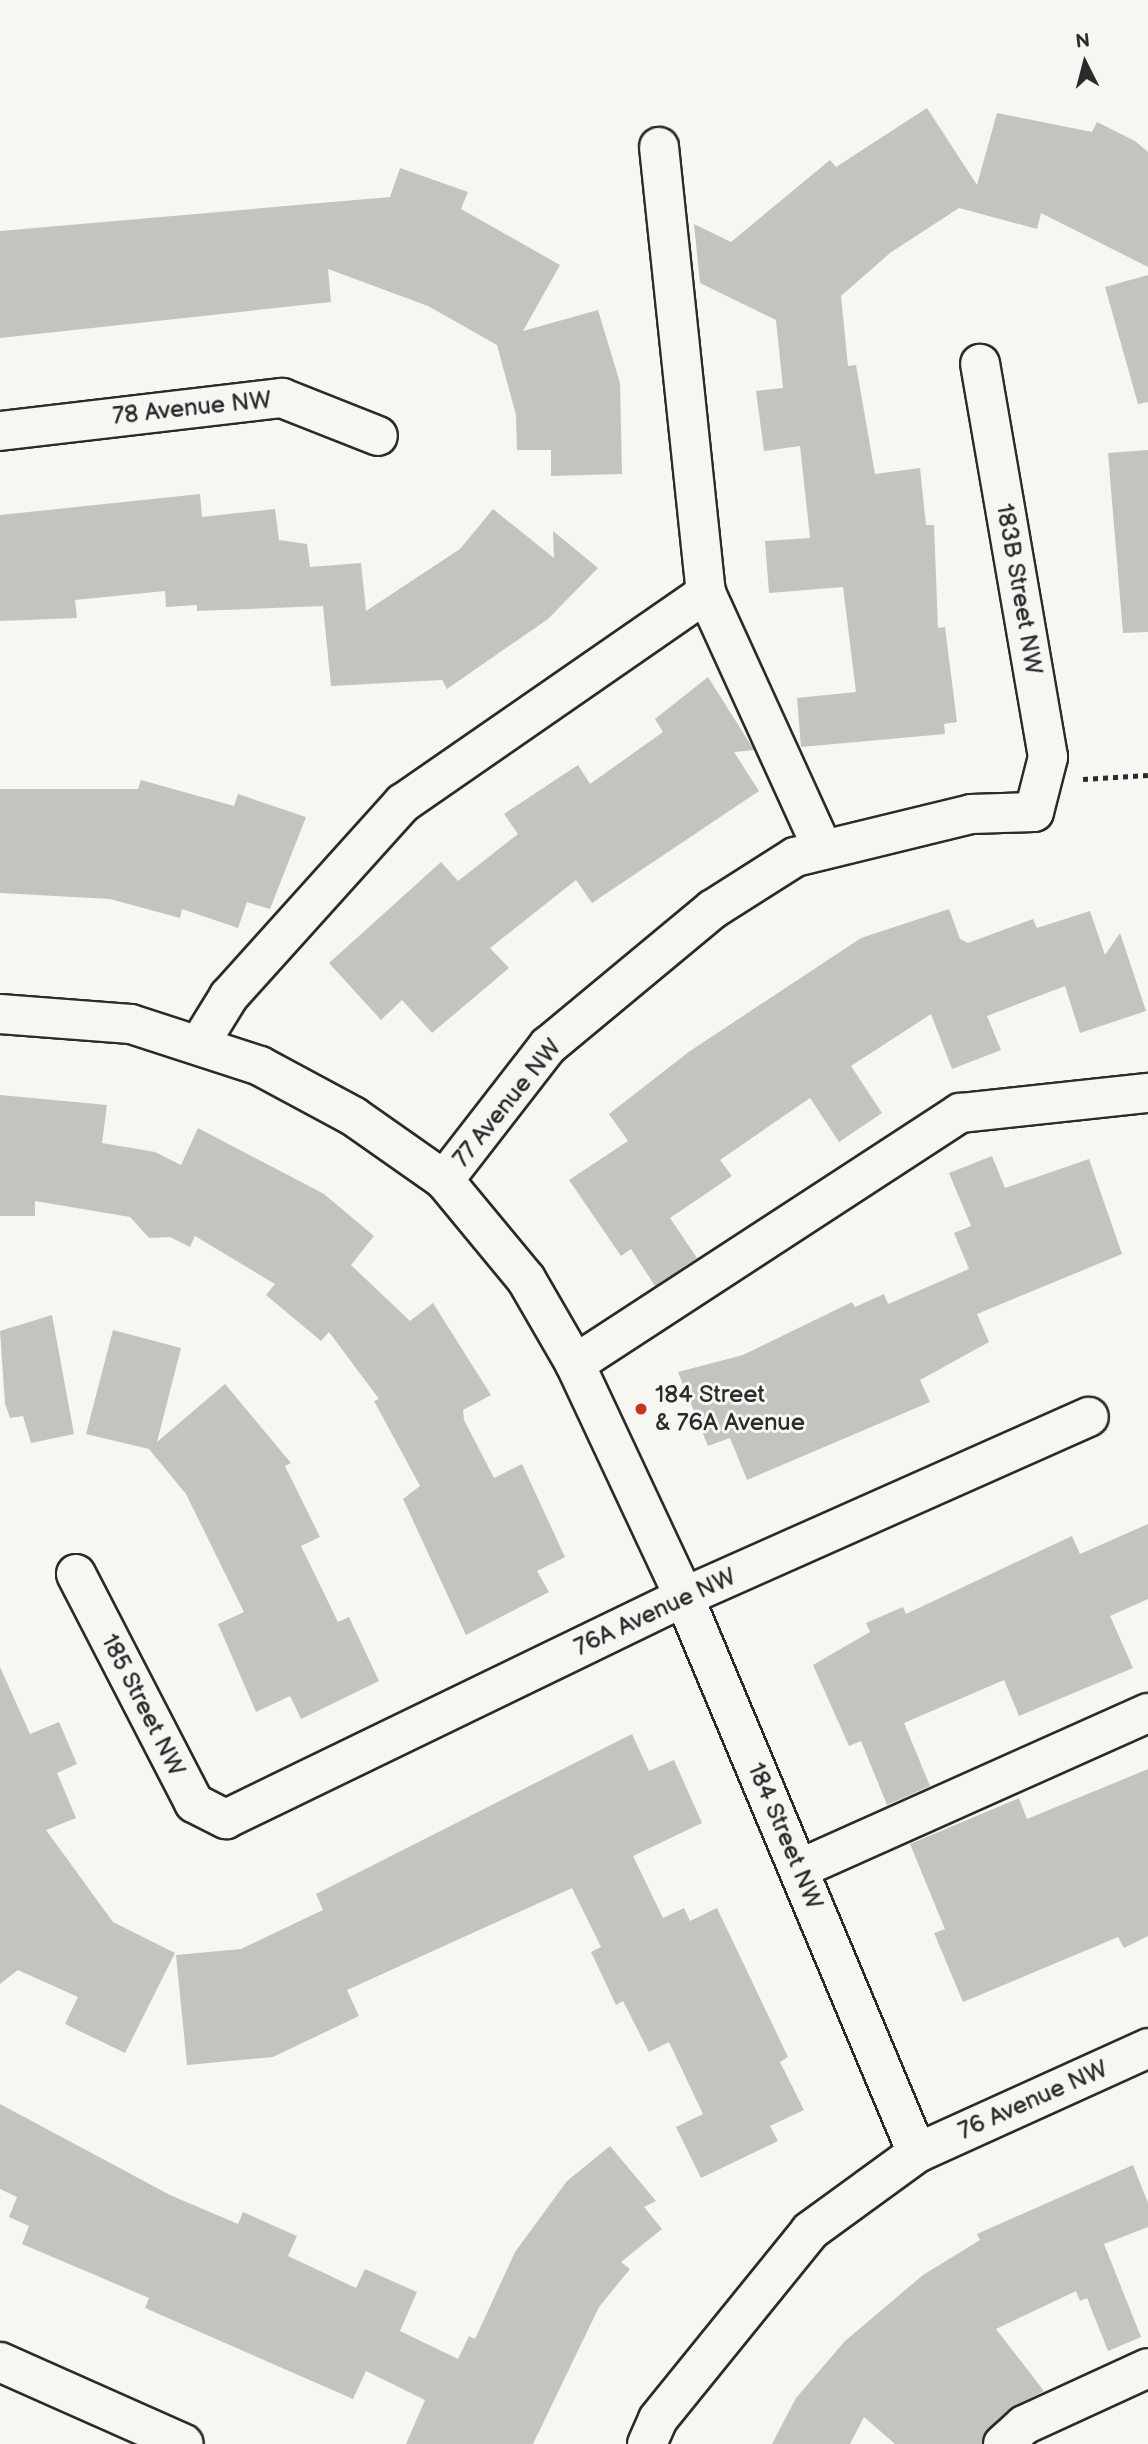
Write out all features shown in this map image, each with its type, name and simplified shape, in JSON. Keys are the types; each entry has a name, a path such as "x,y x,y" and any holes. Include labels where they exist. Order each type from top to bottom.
{"street":[{"path":"659,147 706,593 823,850"},
{"name":"183B Street NW","path":"980,364 1048,757 1038,795"},
{"name":"78 Avenue NW","path":"0,431 282,398 378,436"},
{"path":"200,1042 229,996 403,803 706,593"},
{"name":"77 Avenue NW","path":"0,1014 131,1024 200,1042 354,1116 444,1180 548,1046 712,909 795,857 1038,795"},
{"path":"575,1364 960,1113 1148,1093"},
{"name":"184 Street NW","path":"444,1180 526,1279 575,1364 684,1597 917,2153"},
{"name":"76A Avenue NW","path":"226,1819 684,1597 1089,1418"},
{"name":"185 Street NW","path":"76,1574 194,1803 226,1819"},
{"path":"799,1869 1148,1713"},
{"name":"76 Avenue NW","path":"917,2153 1148,2048"},
{"path":"647,2444 658,2419 810,2231 917,2153"},
{"path":"0,2362 184,2444"},
{"path":"1003,2444 1024,2425 1148,2368"}],"path":[{"path":"1038,795 1148,775"}],"building":[{"path":"927,108 977,185 997,113 1092,132 1097,122 1135,141 1148,152 1148,267 1041,213 1037,229 959,208 890,253 841,296 848,366 856,365 875,474 920,468 926,525 934,525 938,628 945,627 957,722 944,724 945,734 801,747 797,698 856,692 843,587 769,593 765,541 810,538 800,446 764,451 756,391 783,388 776,320 700,283 694,224 731,242 830,160 836,167"},
{"path":"400,168 468,192 461,209 560,265 523,331 598,310 620,383 622,474 551,476 551,450 517,450 516,415 497,345 428,306 328,269 331,302 0,338 0,231 390,197"},
{"path":"1148,275 1148,402 1138,404 1105,287"},
{"path":"1148,450 1148,632 1123,633 1108,453"},
{"path":"200,494 202,517 275,509 279,540 307,544 310,567 361,563 366,611 460,549 493,509 554,558 553,531 598,568 548,619 447,689 442,680 331,686 323,606 197,611 197,605 166,607 165,591 75,600 77,618 0,621 0,515"},
{"path":"708,677 754,750 734,752 759,791 592,903 576,880 490,948 509,968 432,1033 402,1000 381,1020 329,963 441,862 458,881 518,834 504,814 578,765 590,784 663,732 655,719"},
{"path":"141,780 234,806 238,794 306,817 270,909 247,902 238,928 182,909 180,918 110,899 0,893 0,789 138,789"},
{"path":"949,909 960,939 968,943 1033,919 1037,928 1090,911 1105,955 1120,933 1146,1011 1080,1033 1065,986 987,1016 1001,1050 952,1069 931,1014 851,1066 882,1113 839,1142 810,1098 720,1160 732,1176 670,1218 697,1258 655,1286 631,1249 621,1256 569,1180 628,1141 609,1114 690,1051 861,938"},
{"path":"0,1095 107,1105 102,1143 155,1152 181,1165 198,1128 324,1194 374,1236 351,1265 410,1321 433,1303 491,1395 463,1410 464,1420 494,1478 522,1464 565,1557 537,1571 549,1592 466,1635 403,1499 420,1486 374,1401 379,1399 329,1332 321,1341 266,1295 275,1284 195,1236 190,1247 170,1237 149,1238 130,1217 35,1201 35,1216 0,1216"},
{"path":"992,1156 1005,1188 1089,1159 1122,1254 977,1314 989,1342 920,1380 930,1402 747,1480 730,1438 708,1446 678,1372 743,1355 852,1302 855,1307 884,1294 888,1304 969,1269 954,1233 971,1226 949,1173"},
{"path":"52,1315 74,1434 31,1443 23,1416 10,1418 5,1404 0,1331"},
{"path":"113,1330 181,1348 157,1442 225,1384 291,1463 285,1466 320,1537 301,1546 338,1622 349,1617 379,1681 301,1719 290,1696 256,1712 218,1624 244,1612 186,1494 149,1449 86,1434"},
{"path":"1148,1524 1148,1599 1110,1616 1133,1668 1019,1716 1004,1680 904,1723 930,1786 887,1805 861,1741 849,1746 813,1665 870,1632 866,1623 903,1607 906,1614 1072,1536 1080,1554"},
{"path":"0,1667 30,1734 59,1722 77,1764 57,1773 76,1818 46,1830 113,1922 175,1953 125,2053 65,2024 78,1997 18,1970 0,1984"},
{"path":"632,1734 649,1771 674,1760 702,1823 633,1856 663,1918 684,1908 690,1921 717,1908 788,2057 780,2062 804,2110 770,2126 778,2141 701,2178 676,2127 703,2114 669,2042 649,2052 623,2001 616,2005 591,1952 601,1947 572,1888 347,1990 359,2016 273,2057 187,2065 176,1955 241,1949 323,1910 316,1894"},
{"path":"1148,1769 1148,1936 1124,1948 1118,1937 963,2002 934,1933 945,1929 910,1844 1019,1798 1027,1819"},
{"path":"0,2104 170,2195 238,2224 243,2212 297,2236 288,2256 356,2288 365,2269 417,2292 400,2331 458,2359 469,2336 475,2339 515,2252 567,2181 610,2146 656,2201 644,2207 662,2229 621,2262 630,2269 599,2307 533,2444 406,2444 425,2400 366,2371 353,2399 145,2308 149,2298 22,2244 29,2226 9,2217 17,2197 0,2189"},
{"path":"1133,2165 1148,2203 1148,2227 1104,2244 1141,2337 1108,2351 1087,2298 1080,2301 1076,2291 996,2329 1044,2391 1009,2409 982,2444 895,2444 864,2417 850,2444 772,2444 796,2398 845,2341 923,2275 980,2240 977,2234"}],"place":[{"name":"184 Street & 76A Avenue","path":"641,1409"}]}
